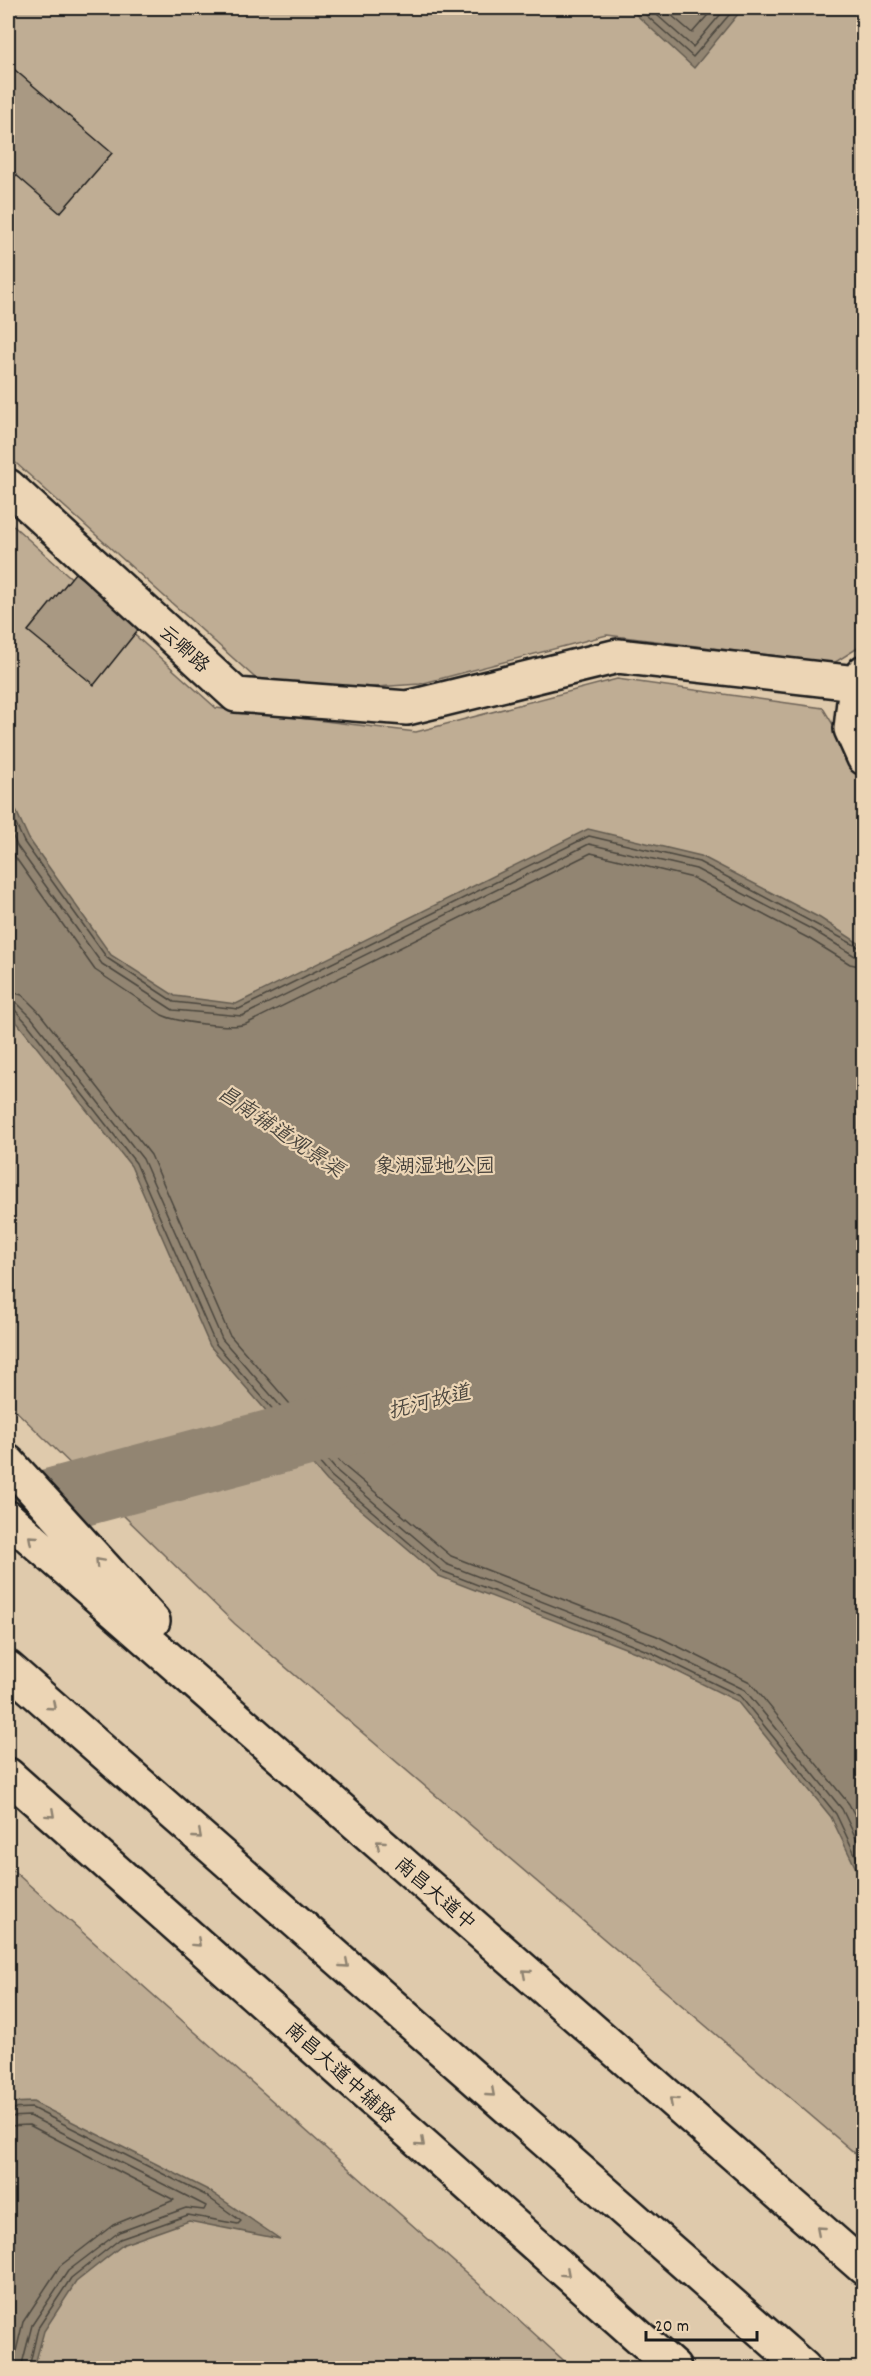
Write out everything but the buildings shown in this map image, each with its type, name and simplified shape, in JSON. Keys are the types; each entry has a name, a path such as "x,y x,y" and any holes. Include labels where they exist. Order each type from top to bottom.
{"main road":[{"name":"云卿路","path":"8,486 236,695 408,708 618,656 860,677"},
{"path":"860,677 851,729 864,758"},
{"path":"8,1462 123,1605"},
{"name":"南昌大道中","path":"8,1518 123,1605 268,1746 864,2268"},
{"path":"8,1668 804,2368"},
{"name":"南昌大道中辅路","path":"8,1775 674,2368"}],"green space":[{"path":"8,8 863,8 864,644 834,663 607,635 420,684 273,694 8,456"},
{"name":"象湖湿地公园","path":"8,521 216,708 416,732 617,679 823,708 863,774 863,2160 235,1624 8,1403"},
{"path":"8,1866 517,2318 572,2368 8,2368"}],"water":[{"path":"629,8 743,8 694,68"},
{"name":"昌南辅道观景渠","path":"8,793 29,839 111,955 175,996 236,1004 588,829 701,856 820,918 863,946 863,1883 831,1817 737,1701 648,1657 439,1576 327,1481 210,1346 131,1166 8,1011"},
{"path":"33,2102 208,2190 280,2239 189,2221 124,2244 76,2282 44,2331 34,2368 8,2368 8,2103"}],"waterway":[{"name":"抚河故道","path":"8,1513 378,1414"}]}
